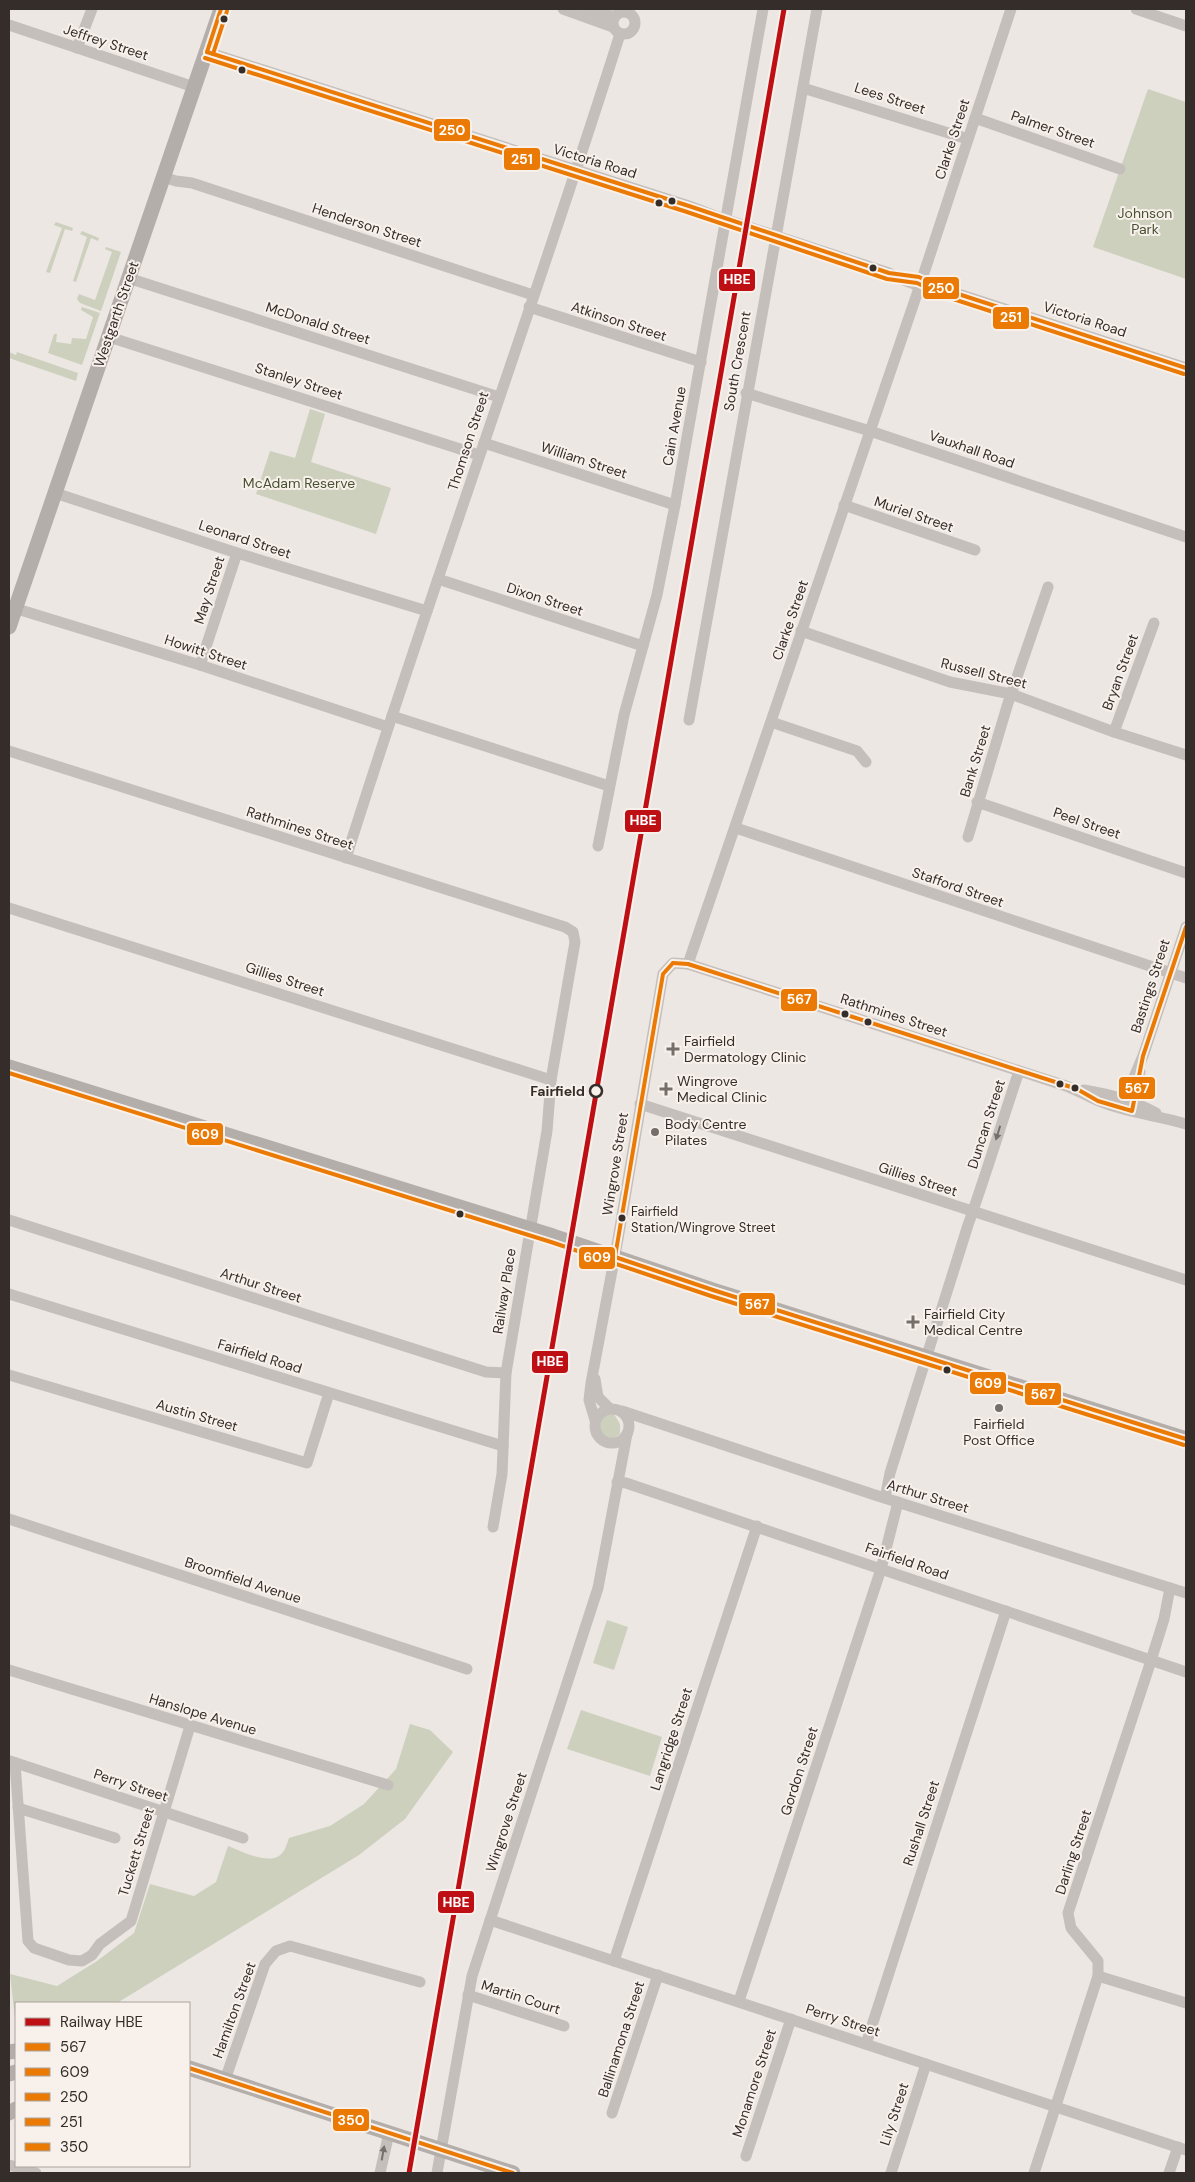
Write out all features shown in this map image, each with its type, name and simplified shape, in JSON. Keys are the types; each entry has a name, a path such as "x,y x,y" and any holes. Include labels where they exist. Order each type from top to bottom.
{"main road":[{"name":"Westgarth Street","path":"11,619 221,9"},
{"path":"9,1067 530,1229 1186,1439"},
{"path":"190,2068 513,2173"}],"street":[{"path":"77,48 92,9"},
{"path":"563,9 616,26"},
{"path":"588,9 628,34 635,26 634,19 628,11 620,12 616,26"},
{"name":"Cain Avenue","path":"598,846 628,698 657,595 675,505 763,9"},
{"name":"South Crescent","path":"689,720 746,393 817,9"},
{"name":"Clarke Street","path":"688,964 921,282 1011,9"},
{"path":"1136,9 1186,26"},
{"name":"Jeffrey Street","path":"9,25 194,87"},
{"name":"Thomson Street","path":"346,858 533,295 577,171 616,26"},
{"name":"Victoria Road","path":"207,52 689,206 889,273 900,272 921,282 937,284 946,290 1186,368"},
{"name":"Lees Street","path":"803,88 968,139"},
{"name":"Palmer Street","path":"975,118 1120,169"},
{"name":"Henderson Street","path":"165,173 185,177 192,183 533,295"},
{"name":"McDonald Street","path":"128,278 499,397"},
{"name":"Atkinson Street","path":"529,307 701,362"},
{"name":"Stanley Street","path":"108,337 480,455"},
{"name":"Vauxhall Road","path":"746,393 870,431 1186,537"},
{"name":"William Street","path":"484,443 675,505"},
{"name":"Leonard Street","path":"55,493 427,611"},
{"name":"Muriel Street","path":"844,505 975,550"},
{"name":"May Street","path":"200,665 237,552"},
{"name":"Dixon Street","path":"438,580 643,646"},
{"name":"Bank Street","path":"968,837 1011,694 1048,587"},
{"name":"Howitt Street","path":"11,619 200,665 609,786"},
{"name":"Bryan Street","path":"1114,732 1154,623"},
{"name":"Russell Street","path":"802,631 950,682 1011,694 1114,732 1186,755"},
{"path":"771,722 857,751 866,762"},
{"name":"Rathmines Street","path":"9,751 565,927 573,932 575,942"},
{"name":"Peel Street","path":"977,802 1186,873"},
{"name":"Stafford Street","path":"736,828 1171,970"},
{"name":"Gillies Street","path":"9,908 551,1080"},
{"name":"Bastings Street","path":"1128,1106 1186,927"},
{"name":"Railway Place","path":"493,1527 502,1474 506,1373 547,1131 551,1080 575,942"},
{"name":"Rathmines Street","path":"673,963 688,964 1077,1089 1098,1101 1128,1106 1186,1124"},
{"name":"Wingrove Street","path":"595,1420 589,1393 615,1257 663,974 673,963"},
{"path":"1171,970 1186,972"},
{"path":"1171,970 1186,978"},
{"name":"Duncan Street","path":"882,1497 972,1212 978,1200 1009,1096 1019,1071"},
{"name":"Gillies Street","path":"640,1104 1186,1280"},
{"name":"Arthur Street","path":"9,1220 477,1369 506,1373"},
{"name":"Fairfield Road","path":"9,1294 503,1446"},
{"name":"Wingrove Street","path":"594,1372 598,1397 609,1408"},
{"name":"Austin Street","path":"9,1375 307,1463 329,1393"},
{"path":"609,1408 622,1412 629,1422 628,1431 619,1441 608,1443 602,1440 595,1431 595,1420 603,1410 609,1408"},
{"name":"Arthur Street","path":"622,1412 1178,1591"},
{"name":"Arthur Street","path":"628,1431 636,1425 661,1425"},
{"name":"Wingrove Street","path":"437,2173 434,2147 472,1976 598,1588 628,1431"},
{"name":"Wingrove Street","path":"608,1443 615,1454 617,1482"},
{"name":"Fairfield Road","path":"617,1482 757,1526 1186,1672"},
{"name":"Gordon Street","path":"739,2001 902,1503"},
{"name":"Broomfield Avenue","path":"9,1519 467,1669"},
{"name":"Langridge Street","path":"614,1961 757,1526"},
{"name":"Darling Street","path":"1098,1976 1098,1962 1071,1928 1068,1912 1164,1620 1178,1591"},
{"name":"Rushall Street","path":"866,2044 1006,1611"},
{"name":"Hanslope Avenue","path":"9,1670 388,1785"},
{"name":"Tuckett Street","path":"18,1808 26,1935 30,1945 76,1962 82,1961 92,1955 100,1944 131,1920 190,1726"},
{"path":"12,1762 18,1808 115,1838"},
{"name":"Perry Street","path":"12,1762 243,1838"},
{"name":"Perry Street","path":"490,1920 1182,2148"},
{"name":"Hamilton Street","path":"226,2080 265,1964 276,1951 290,1946 420,1982"},
{"name":"Ballinamona Street","path":"612,2113 658,1975"},
{"path":"1034,2173 1098,1976 1186,2003"},
{"name":"Martin Court","path":"468,1995 564,2026"},
{"name":"Monamore Street","path":"746,2156 791,2019"},
{"name":"Lily Street","path":"891,2173 926,2064"},
{"path":"380,2173 390,2133"},
{"path":"1169,2173 1182,2148"},
{"path":"16,2167 36,2173"}],"green space":[{"name":"Johnson Park","path":"1148,89 1186,102 1186,279 1093,247"},
{"path":"56,222 73,228 72,231 65,229 50,273 46,272 62,228 54,225"},
{"path":"82,231 99,238 98,241 91,238 76,282 73,281 87,237 80,234"},
{"path":"106,247 121,252 101,311 80,303 77,299 79,294 95,300 112,252 105,249"},
{"path":"82,307 100,313 82,365 48,353 54,334 57,334 56,342 71,344 72,338 86,339 93,317 81,310"},
{"path":"9,352 16,355 17,352 78,373 76,381 9,358"},
{"name":"McAdam Reserve","path":"310,409 325,414 311,462 391,488 376,534 256,494 270,451 295,458"},
{"path":"607,1413 614,1414 620,1424 620,1434 613,1439 603,1436 599,1430 600,1420"},
{"path":"607,1620 628,1627 614,1670 593,1663"},
{"path":"581,1710 662,1737 650,1776 567,1749"},
{"path":"410,1724 430,1730 453,1752 405,1819 359,1855 119,2002 15,2002 15,2019 10,1974 57,1986 97,1961 134,1933 150,1884 194,1896 216,1882 228,1846 261,1858 267,1859 279,1856 286,1848 289,1838 330,1826 364,1804 396,1769"}],"rail line":[{"name":"HBE","path":"409,2173 784,9"}],"transit line":[{"name":"250","path":"207,52 221,9"},
{"name":"251","path":"213,54 227,11"},
{"name":"250","path":"207,52 689,206 889,273 919,277 946,290 1186,368"},
{"name":"251","path":"205,58 687,212 887,279 917,283 944,296 1184,374"},
{"name":"567","path":"673,963 688,964 1077,1089 1098,1101 1132,1111 1143,1056 1186,927"},
{"name":"567","path":"615,1257 663,974 673,963"},
{"name":"609","path":"9,1073 551,1242 711,1296 1184,1445"},
{"name":"567","path":"615,1257 713,1290 1186,1439"},
{"name":"350","path":"190,2068 513,2173"}],"place":[{"name":"Fairfield Dermatology Clinic","path":"673,1049"},
{"name":"Wingrove Medical Clinic","path":"666,1089"},
{"name":"Fairfield","path":"596,1091"},
{"name":"Body Centre Pilates","path":"655,1132"},
{"name":"Fairfield Station/Wingrove Street","path":"622,1218"},
{"name":"Fairfield City Medical Centre","path":"913,1322"},
{"name":"Fairfield Post Office","path":"999,1408"}]}
